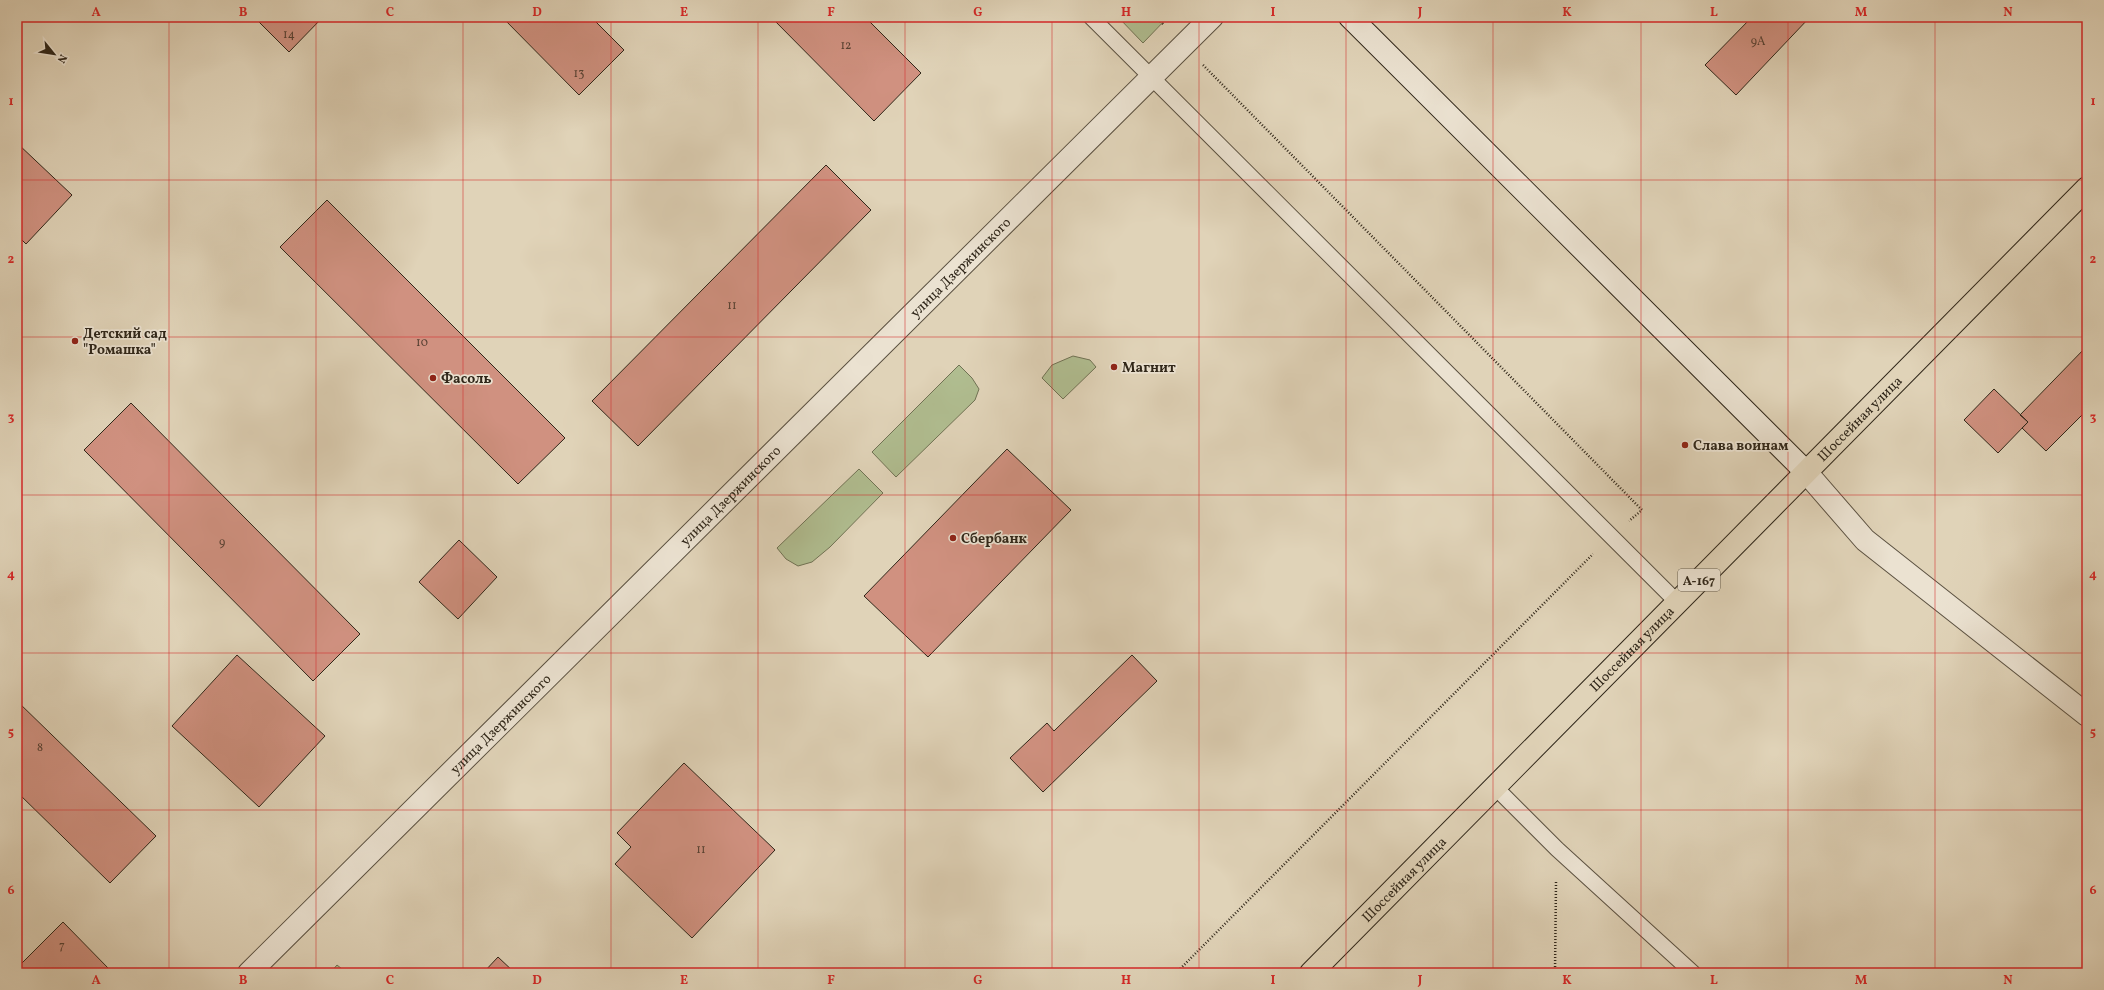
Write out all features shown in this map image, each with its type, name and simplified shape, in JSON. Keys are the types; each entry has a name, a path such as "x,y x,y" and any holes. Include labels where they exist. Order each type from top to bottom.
{"highway":[{"name":"Шоссейная улица","path":"1311,973 2087,188"}],"street":[{"name":"улица Дзержинского","path":"249,973 1212,17"},
{"path":"1350,17 1806,472 1865,540 2087,715"}],"lane":[{"path":"1091,17 1677,602"},
{"path":"1495,787 1557,849 1693,973"}],"path":[{"path":"1156,17 1642,510 1611,536 1176,973"},
{"path":"1555,973 1557,849"}],"green space":[{"path":"1118,17 1168,17 1143,43"},
{"path":"1073,356 1090,360 1096,367 1063,399 1042,378 1052,365"},
{"path":"959,365 972,378 979,389 975,400 896,477 872,452"},
{"path":"859,469 883,493 830,547 812,562 798,566 786,559 777,548"},
{"path":"337,965 347,973 330,973"}],"building":[{"path":"254,17 323,17 289,52"},
{"path":"502,17 591,17 624,50 579,95"},
{"path":"771,17 865,17 921,73 874,121"},
{"path":"1752,17 1810,17 1736,95 1705,65"},
{"path":"17,143 72,195 26,244 17,235"},
{"path":"826,165 871,210 638,446 592,401"},
{"path":"327,200 565,438 518,484 280,247"},
{"path":"2087,346 2087,418 2083,414 2046,451 2022,428 2028,422 2020,415"},
{"path":"1994,389 2028,422 1998,453 1964,420"},
{"path":"131,403 360,634 313,681 84,450"},
{"path":"1007,449 1071,510 928,657 864,596"},
{"path":"459,540 497,577 458,619 419,582"},
{"path":"237,655 325,736 259,807 172,726"},
{"path":"1132,655 1157,681 1043,792 1010,758 1047,723 1054,731"},
{"path":"17,701 156,836 110,883 17,792"},
{"path":"684,763 775,850 692,938 615,864 631,847 617,833"},
{"path":"63,922 109,969 105,973 17,973 17,968"},
{"path":"498,957 515,973 483,973"}],"place":[{"name":"Детский сад \"Ромашка\"","path":"75,341"},
{"name":"Магнит","path":"1114,367"},
{"name":"Фасоль","path":"433,378"},
{"name":"Слава воинам","path":"1685,445"},
{"name":"Сбербанк","path":"953,538"}]}
